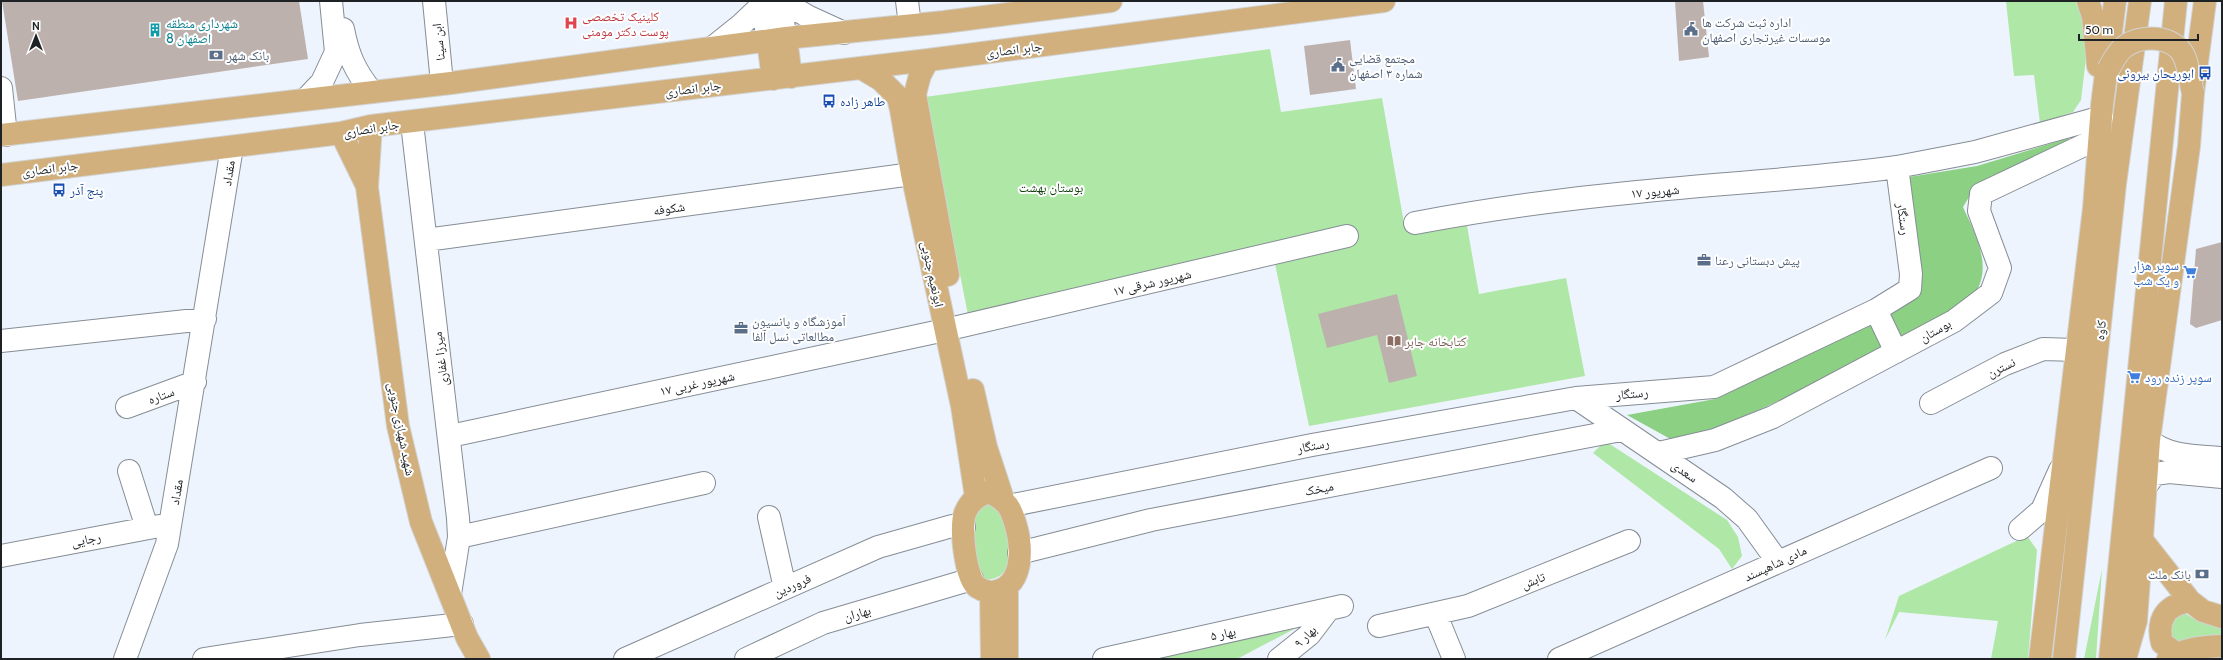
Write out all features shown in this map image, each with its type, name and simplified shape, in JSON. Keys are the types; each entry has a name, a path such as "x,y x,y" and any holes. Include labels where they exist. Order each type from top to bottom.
{"main road":[{"path":"4,135 442,84 712,48 1111,1"},
{"name":"جابر انصاری","path":"1,174 341,133 372,126 412,123 928,60 1384,1"},
{"path":"2088,1 2093,17 2102,120"},
{"path":"2040,659 2115,1"},
{"name":"کاوه","path":"2064,659 2115,184 2140,1"},
{"path":"2110,659 2176,1"},
{"path":"2125,659 2136,621 2149,440 2189,146 2193,93 2207,3"},
{"path":"2108,70 2124,47 2140,40 2158,39 2173,43 2184,56 2193,93"},
{"path":"777,40 782,78"},
{"name":"ابونعیم جنوبی","path":"928,60 920,75 915,94 952,329 976,497"},
{"name":"ابونعیم جنوبی","path":"861,68 881,80 898,97 912,174 952,329 986,447 1005,502"},
{"name":"شهید شهبازی جنوبی","path":"372,126 367,187 398,426 421,522 462,624 479,659"},
{"name":"شهید شهبازی جنوبی","path":"341,133 367,187"},
{"path":"992,659 999,591 1016,576 1020,541 1012,511 1005,502 989,492 976,497 965,514 964,553 968,570 977,586 999,591"},
{"path":"2142,540 2190,601 2203,611 2222,617"},
{"path":"999,591 1007,659"},
{"path":"2190,601 2177,603 2169,609 2163,617 2160,626 2162,643 2172,656 2197,647 2222,646"}],"street":[{"path":"306,99 322,82 336,52 331,1"},
{"path":"338,1 347,50 357,74 372,92"},
{"name":"ابن سینا","path":"434,1 442,84"},
{"path":"907,1 910,25"},
{"path":"771,2 844,32"},
{"path":"771,2 777,40"},
{"path":"712,48 771,2"},
{"path":"1,88 4,135"},
{"path":"1897,167 1975,152 2102,120"},
{"name":"بوستان","path":"1659,453 1716,440 1774,417 1954,321 1990,294 2000,268 1979,211 1981,194 2102,120"},
{"name":"میرزا غفاری","path":"412,123 450,436 459,537 450,594"},
{"name":"مقداد","path":"125,659 167,544 195,382 232,146"},
{"name":"۱۷ شهریور","path":"1415,222 1477,211 1637,192 1833,176 1897,167"},
{"name":"رستگار","path":"1005,502 1576,398 1714,387 1876,310 1910,289 1911,274 1897,167"},
{"name":"شکوفه","path":"426,240 912,174"},
{"name":"۱۷ شهریور شرقی","path":"952,329 1346,236"},
{"path":"1876,310 1896,352"},
{"path":"1,341 205,319"},
{"name":"۱۷ شهریور غربی","path":"450,436 952,329"},
{"name":"نسترن","path":"1931,403 2005,364 2043,349 2076,350"},
{"name":"ستاره","path":"127,407 195,382"},
{"name":"سعدی","path":"1576,398 1621,430 1659,453 1723,498 1747,519 1778,562"},
{"name":"میخک","path":"1019,553 1151,520 1621,430"},
{"path":"2149,440 2157,448 2183,454 2222,458"},
{"path":"2020,529 2042,510 2062,466"},
{"name":"مادی شاهپسند","path":"1559,659 1991,468"},
{"path":"128,471 147,528"},
{"path":"2145,487 2155,474 2169,472 2222,477"},
{"path":"459,537 704,483"},
{"path":"769,517 785,588"},
{"name":"رجایی","path":"1,556 170,524"},
{"name":"فروردین","path":"625,659 878,547 952,526 964,527"},
{"name":"تابش","path":"1379,626 1436,615 1468,606 1629,542"},
{"name":"بهاران","path":"746,659 822,623 972,579"},
{"name":"بهار ۵","path":"1104,659 1335,608"},
{"name":"بهار ۹","path":"1279,659 1309,635 1335,608"},
{"path":"1436,615 1454,659"},
{"path":"204,659 360,635 462,624"}],"green space":[{"path":"2006,1 2077,1 2083,14 2086,58 2081,100 2073,112 2040,123 2034,75 2014,76"},
{"name":"بوستان بهشت","path":"1270,49 1281,112 1382,98 1405,229 1466,220 1479,294 1566,278 1585,376 1309,426 1274,259 968,315 925,97"},
{"path":"2069,138 2063,149 1975,187 1963,207 1980,248 1983,269 1977,290 1966,302 1798,392 1705,431 1674,441 1627,415 1715,399 1883,319 1917,295 1909,177 1977,166"},
{"path":"1605,441 1727,520 1738,537 1742,556 1732,569 1719,549 1593,453"},
{"path":"992,502 1000,506 1009,541 1010,553 1004,572 995,578 982,580 974,573 974,510"},
{"path":"2027,536 2037,550 2028,659 1991,659 1998,621 1899,612 1885,640 1899,596"},
{"path":"2102,569 2096,659 2084,659"},
{"path":"2183,612 2197,621 2222,627 2222,636 2200,637 2178,644 2170,638 2172,622"},
{"path":"1296,628 1237,659 1155,659"}],"building":[{"name":"شهرداری منطقه 8 اصفهان","path":"2,1 299,1 308,59 18,101"},
{"name":"اداره ثبت شرکت ها موسسات غیرتجاری اصفهان","path":"1675,1 1703,1 1709,57 1679,61"},
{"path":"1350,40 1356,89 1310,95 1304,46"},
{"path":"2222,242 2222,320 2196,328 2190,324 2196,249"},
{"name":"کتابخانه جابر","path":"1397,294 1417,376 1389,383 1377,335 1327,348 1318,314"}],"place":[{"name":"کلینیک تخصصی پوست دکتر مومنی","path":"571,23"},
{"name":"اداره ثبت شرکت ها موسسات غیرتجاری اصفهان","path":"1691,29"},
{"name":"شهرداری منطقه 8 اصفهان","path":"155,30"},
{"name":"بانک شهر","path":"216,55"},
{"name":"مجتمع قضایی شماره ۳ اصفهان","path":"1338,65"},
{"name":"ابوریحان بیرونی","path":"2205,73"},
{"name":"طاهر زاده","path":"829,101"},
{"name":"پنج آذر","path":"59,190"},
{"name":"پیش دبستانی رعنا","path":"1704,260"},
{"name":"سوپر هزار و یک شب","path":"2190,272"},
{"name":"آموزشگاه و پانسیون مطالعاتی نسل آلفا","path":"741,328"},
{"name":"کتابخانه جابر","path":"1394,341"},
{"name":"سوپر زنده رود","path":"2134,377"},
{"name":"بانک ملت","path":"2202,574"}]}
